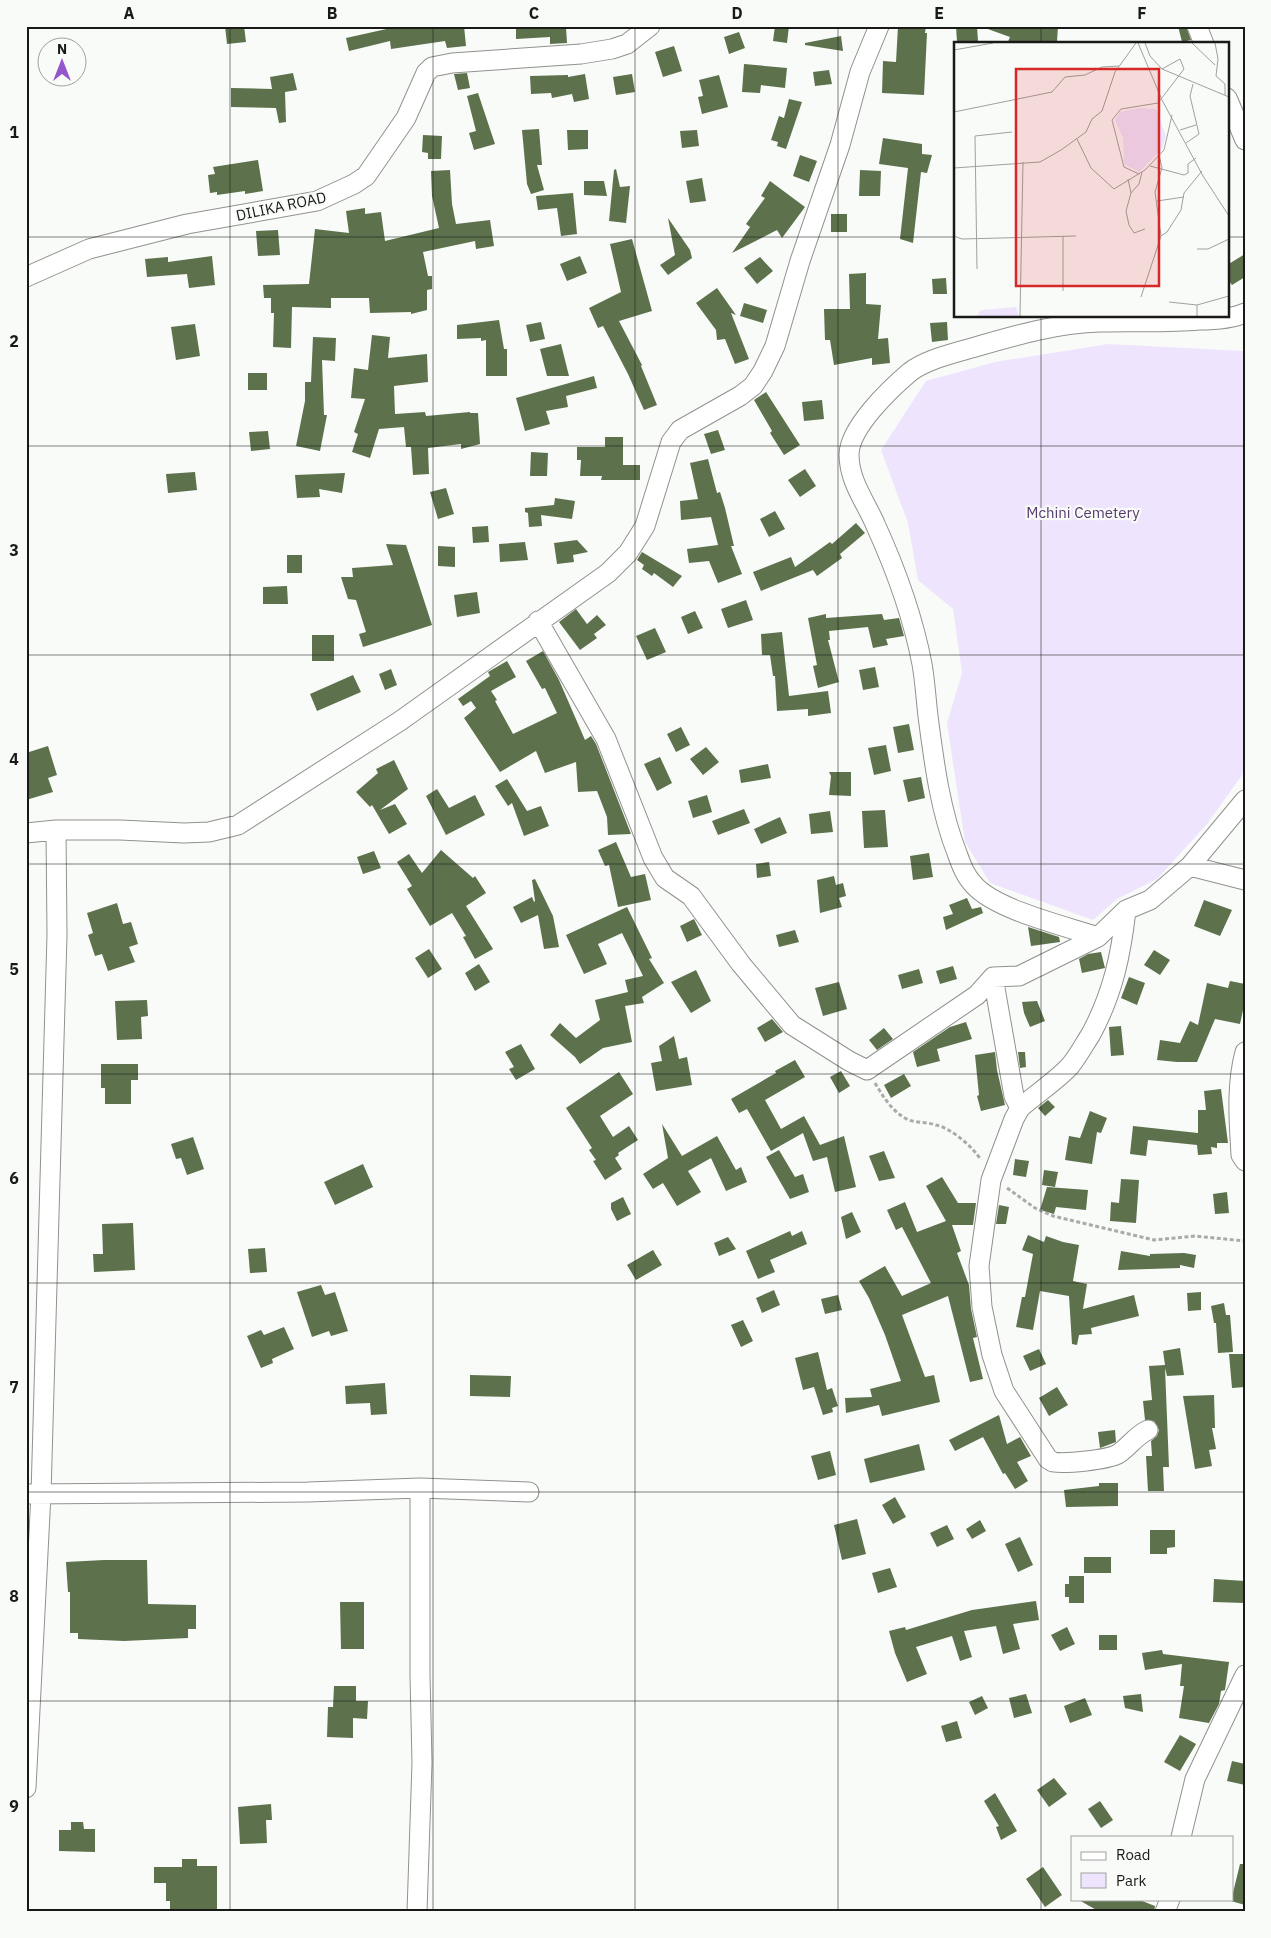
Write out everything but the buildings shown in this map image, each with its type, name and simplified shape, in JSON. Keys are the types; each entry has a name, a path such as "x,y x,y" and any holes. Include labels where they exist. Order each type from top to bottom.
{"street":[{"name":"DILIKA ROAD","path":"26,277 89,249 187,224 317,201 354,184 366,176 406,118 421,81 432,67 452,62 582,54 612,50 627,44 650,26"},
{"path":"26,833 56,830 120,830 184,834 209,832 238,824 400,721 608,573 628,553 646,526 671,442 680,430 740,396 753,386 763,371 775,346 800,261 840,145 860,72 879,26"},
{"path":"1197,26 1203,42"},
{"path":"1228,100 1245,140"},
{"path":"1228,317 1245,313"},
{"path":"1098,937 1018,911 992,900 974,886 964,871 951,838 941,802 922,664 907,607 875,523 856,487 850,467 849,451 855,434 896,385 913,370 934,359 996,340 1053,328 1097,322 1152,322 1222,318"},
{"path":"538,621 606,740 653,858 665,878 692,896 741,964 792,1025 849,1061 867,1070 977,995 993,978 1019,976 1098,937 1126,910 1150,900 1190,866 1245,800"},
{"path":"26,1788 34,1494 57,935 56,830"},
{"path":"1190,866 1245,880"},
{"path":"1126,910 1121,953 1112,987 1098,1022 1081,1051 1069,1066 1020,1108 1014,1119 991,1180 979,1266 984,1317 992,1355 1004,1391 1048,1459 1053,1462 1110,1457 1126,1448 1136,1436 1148,1430"},
{"path":"993,978 1014,1096 1020,1108"},
{"path":"1245,1052 1238,1097 1241,1155 1245,1161"},
{"path":"34,1494 308,1492 420,1488 529,1492"},
{"path":"418,1912 422,1763 420,1488"},
{"path":"1182,1836 1195,1779 1245,1675"},
{"path":"1165,1912 1170,1900"}],"path":[{"path":"867,1070 891,1107 909,1120 947,1128 980,1157 991,1180 1003,1185 1034,1208 1053,1216 1154,1240 1195,1236 1245,1241"}],"green space":[{"name":"Mchini Cemetery","path":"1108,344 1243,351 1245,354 1245,771 1207,824 1157,879 1117,899 1093,920 990,883 965,842 947,723 962,673 953,609 918,580 908,523 881,450 926,381 995,362"}]}
